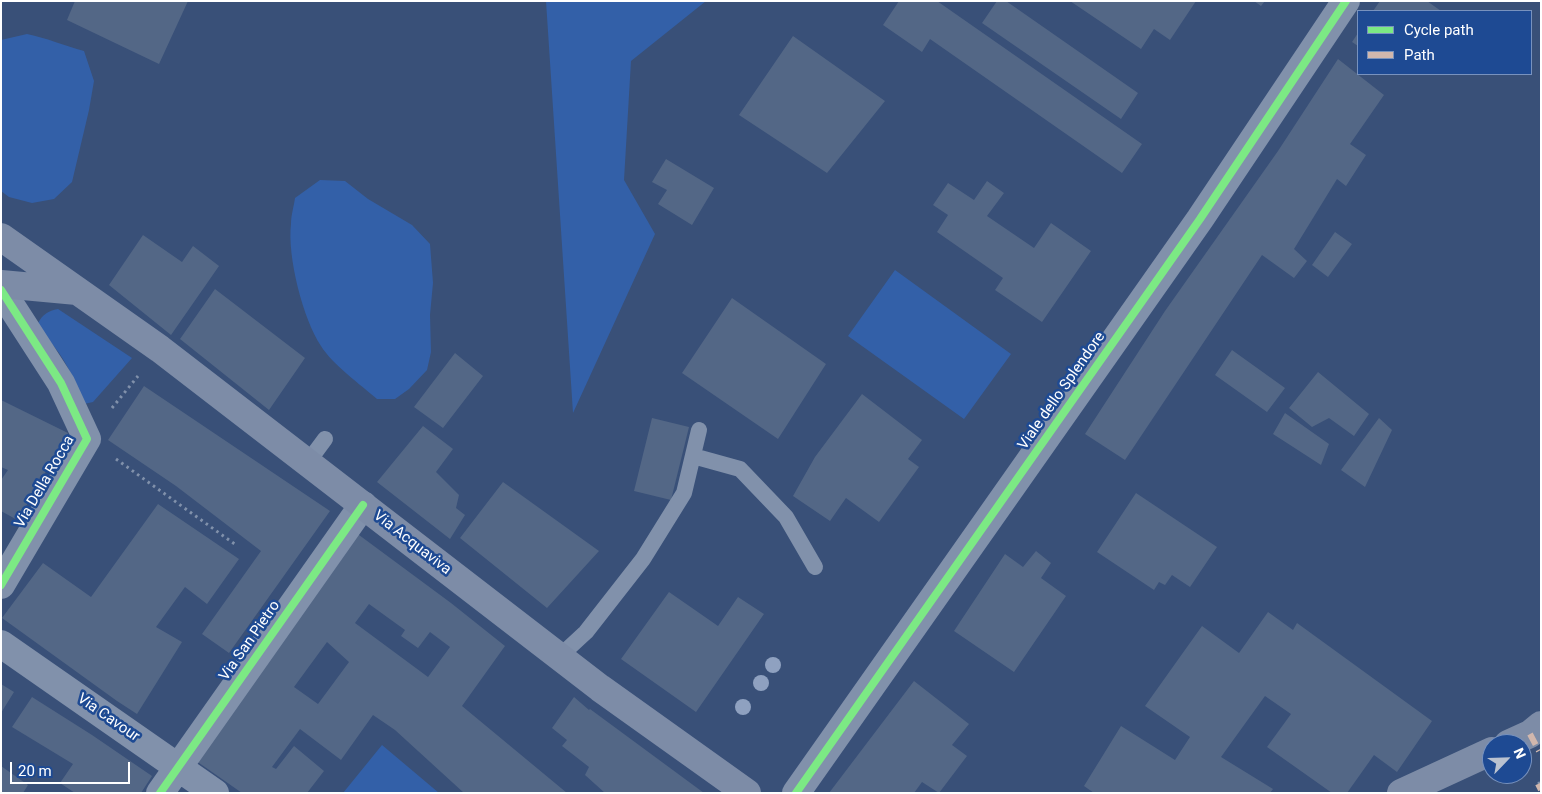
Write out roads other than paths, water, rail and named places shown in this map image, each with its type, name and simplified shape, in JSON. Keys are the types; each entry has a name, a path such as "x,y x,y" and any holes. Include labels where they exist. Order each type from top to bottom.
{"main road":[{"name":"Via Acquaviva","path":"2,242 78,291 160,349 559,657 747,793"},
{"path":"1,284 78,291"},
{"path":"1530,734 1541,725"},
{"path":"1401,793 1482,756"}],"street":[{"name":"Viale dello Splendore","path":"796,793 1200,219 1346,1"},
{"name":"Via Della Rocca","path":"1,290 60,383 87,439 1,585"},
{"name":"Via San Pietro","path":"160,793 363,505"},
{"name":"Via Cavour","path":"1,644 215,793"}],"lane":[{"path":"559,657 586,632 643,559 684,493 699,430"},
{"path":"308,462 325,439"},
{"path":"693,456 740,469 786,517 815,567"}]}
